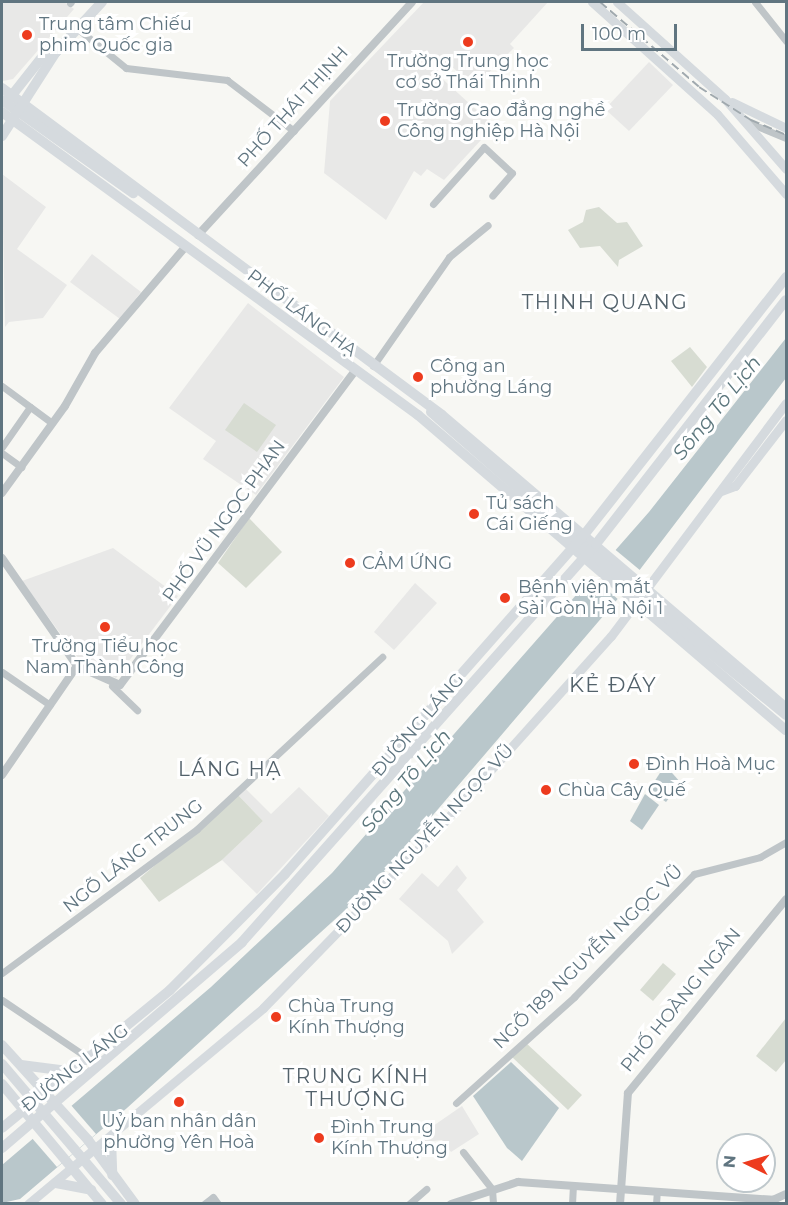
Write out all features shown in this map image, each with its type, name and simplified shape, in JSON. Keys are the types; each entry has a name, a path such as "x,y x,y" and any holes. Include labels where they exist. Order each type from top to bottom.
{"main road":[{"path":"2,136 15,122 56,52 78,30 99,2"},
{"path":"592,2 717,114 786,194"},
{"path":"617,2 725,99 786,169"},
{"path":"659,62 671,50"},
{"path":"2,112 12,94 43,56 56,52"},
{"name":"PHỐ LÁNG HẠ","path":"2,88 425,404 682,616 785,712"},
{"path":"725,99 786,128"},
{"path":"2,100 118,185 143,195"},
{"name":"PHỐ LÁNG HẠ","path":"2,112 418,415 631,602 786,730"},
{"path":"31,133 42,117"},
{"path":"118,185 136,208"},
{"name":"ĐƯỜNG LÁNG","path":"2,1128 43,1090 88,1058 192,970 344,809 584,535 786,277"},
{"name":"ĐƯỜNG LÁNG","path":"2,1148 32,1121 58,1106 219,964 355,818 583,560 786,300"},
{"path":"283,317 292,306"},
{"path":"733,347 743,356"},
{"path":"425,404 442,427"},
{"name":"ĐƯỜNG NGUYỄN NGỌC VŨ","path":"28,1203 111,1138 289,985 490,772 631,602 786,404"},
{"path":"418,415 442,427 785,712 786,723"},
{"name":"ĐƯỜNG NGUYỄN NGỌC VŨ","path":"719,492 735,486 786,420"},
{"path":"534,517 545,504"},
{"path":"669,632 682,616"},
{"path":"344,809 355,818"},
{"path":"5,1048 88,1140 135,1203"},
{"path":"2,1070 5,1048"},
{"path":"2,1064 120,1203"},
{"path":"18,1064 68,1071"},
{"path":"2,1084 64,1161 102,1203"},
{"path":"111,1138 112,1175"},
{"path":"91,1190 94,1177 112,1175"},
{"path":"56,1183 91,1190"}],"street":[{"name":"PHỐ THÁI THỊNH","path":"198,235 412,2"},
{"path":"755,2 786,41"},
{"path":"78,30 126,68 227,80 294,131"},
{"path":"745,122 786,138"},
{"path":"433,204 484,147 512,173 492,196"},
{"path":"373,366 449,257 488,225"},
{"path":"2,493 52,423 95,353 186,246"},
{"name":"PHỐ VŨ NGỌC PHAN","path":"112,686 123,682 160,635 356,369"},
{"path":"3,390 52,423"},
{"path":"2,447 30,407"},
{"path":"2,453 21,467"},
{"path":"2,558 76,666 112,686 137,710"},
{"name":"NGÕ LÁNG TRUNG","path":"2,973 196,829 382,657"},
{"path":"2,775 76,666"},
{"path":"2,672 50,705"},
{"name":"NGÕ 189 NGUYỄN NGỌC VŨ","path":"456,1103 574,997 694,874 760,857 786,842"},
{"name":"PHỐ HOÀNG NGÂN","path":"620,1203 627,1093 786,899"},
{"path":"2,1000 88,1058"},
{"path":"463,1152 492,1190 493,1203"},
{"path":"452,1203 518,1182 621,1191 657,1191 774,1202 786,1194"},
{"path":"572,1203 573,1187"},
{"path":"409,1203 426,1189"},
{"path":"656,1203 657,1191"},
{"path":"204,1203 215,1200"}],"shaded area":[{"name":"Trung tâm Chiếu phim Quốc gia","path":"2,2 64,2 74,9 13,79 3,81"},
{"path":"424,2 548,2 510,44 514,48 474,87 447,62 436,73 494,126 444,180 427,169 421,176 414,171 386,220 324,173 330,101"},
{"path":"649,62 673,85 629,131 605,109"},
{"path":"2,174 46,207 17,249 67,285 43,318 9,322 5,327"},
{"path":"599,207 617,223 627,222 643,246 619,260 618,267 600,246 580,248 568,230 583,222 586,210"},
{"path":"92,254 141,292 120,319 70,282"},
{"path":"248,303 344,377 256,495 203,459 216,441 169,408"},
{"path":"786,338 786,378 616,601 374,884 127,1108 20,1199 2,1203 2,1165 211,987 332,873 649,512"},
{"path":"690,347 707,367 692,387 671,361"},
{"path":"244,403 276,425 257,452 225,430"},
{"path":"249,518 282,552 246,588 218,563"},
{"name":"Trường Tiểu học Nam Thành Công","path":"113,548 178,596 116,678 78,658 22,581"},
{"path":"415,583 437,603 394,650 374,632"},
{"path":"665,765 681,783 666,802 649,790"},
{"path":"299,787 329,816 257,894 222,860 263,821 238,795 245,788 271,814"},
{"path":"645,794 659,805 642,830 630,821"},
{"path":"238,795 263,821 222,860 159,902 140,878"},
{"path":"457,865 467,878 457,890 484,922 452,954 448,941 399,899 422,873 438,887"},
{"path":"663,963 676,974 653,1001 640,990"},
{"path":"786,1018 786,1060 776,1072 756,1056"},
{"path":"525,1042 582,1095 568,1110 512,1057"},
{"path":"511,1062 559,1108 522,1161 507,1148 473,1096"},
{"path":"462,1106 479,1134 451,1152 442,1140 425,1142 420,1135"}],"pier":[{"path":"612,547 641,571 620,601 589,574"},
{"path":"70,1104 96,1134 57,1167 31,1137"}],"railway":[{"path":"600,2 699,87 751,120 786,135"}],"place":[{"name":"Trung tâm Chiếu phim Quốc gia","path":"27,35"},
{"name":"Trường Trung học cơ sở Thái Thịnh","path":"468,42"},
{"name":"Trường Cao đẳng nghề Công nghiệp Hà Nội","path":"385,121"},
{"name":"Công an phường Láng","path":"418,377"},
{"name":"Tủ sách Cái Giếng","path":"474,514"},
{"name":"CẢM ỨNG","path":"350,563"},
{"name":"Bệnh viện mắt Sài Gòn Hà Nội 1","path":"505,598"},
{"name":"Trường Tiểu học Nam Thành Công","path":"105,627"},
{"name":"Đình Hoà Mục","path":"634,764"},
{"name":"Chùa Cây Quế","path":"546,790"},
{"name":"Chùa Trung Kính Thượng","path":"276,1017"},
{"name":"Uỷ ban nhân dân phường Yên Hoà","path":"179,1102"},
{"name":"Đình Trung Kính Thượng","path":"319,1138"}],"district":[{"name":"THỊNH QUANG","path":"605,302"},
{"name":"KẺ ĐÁY","path":"613,685"},
{"name":"LÁNG HẠ","path":"230,769"},
{"name":"TRUNG KÍNH THƯỢNG","path":"356,1088"}],"water label":[{"name":"Sông Tô Lịch","path":"717,408"},
{"name":"Sông Tô Lịch","path":"406,781"}]}
